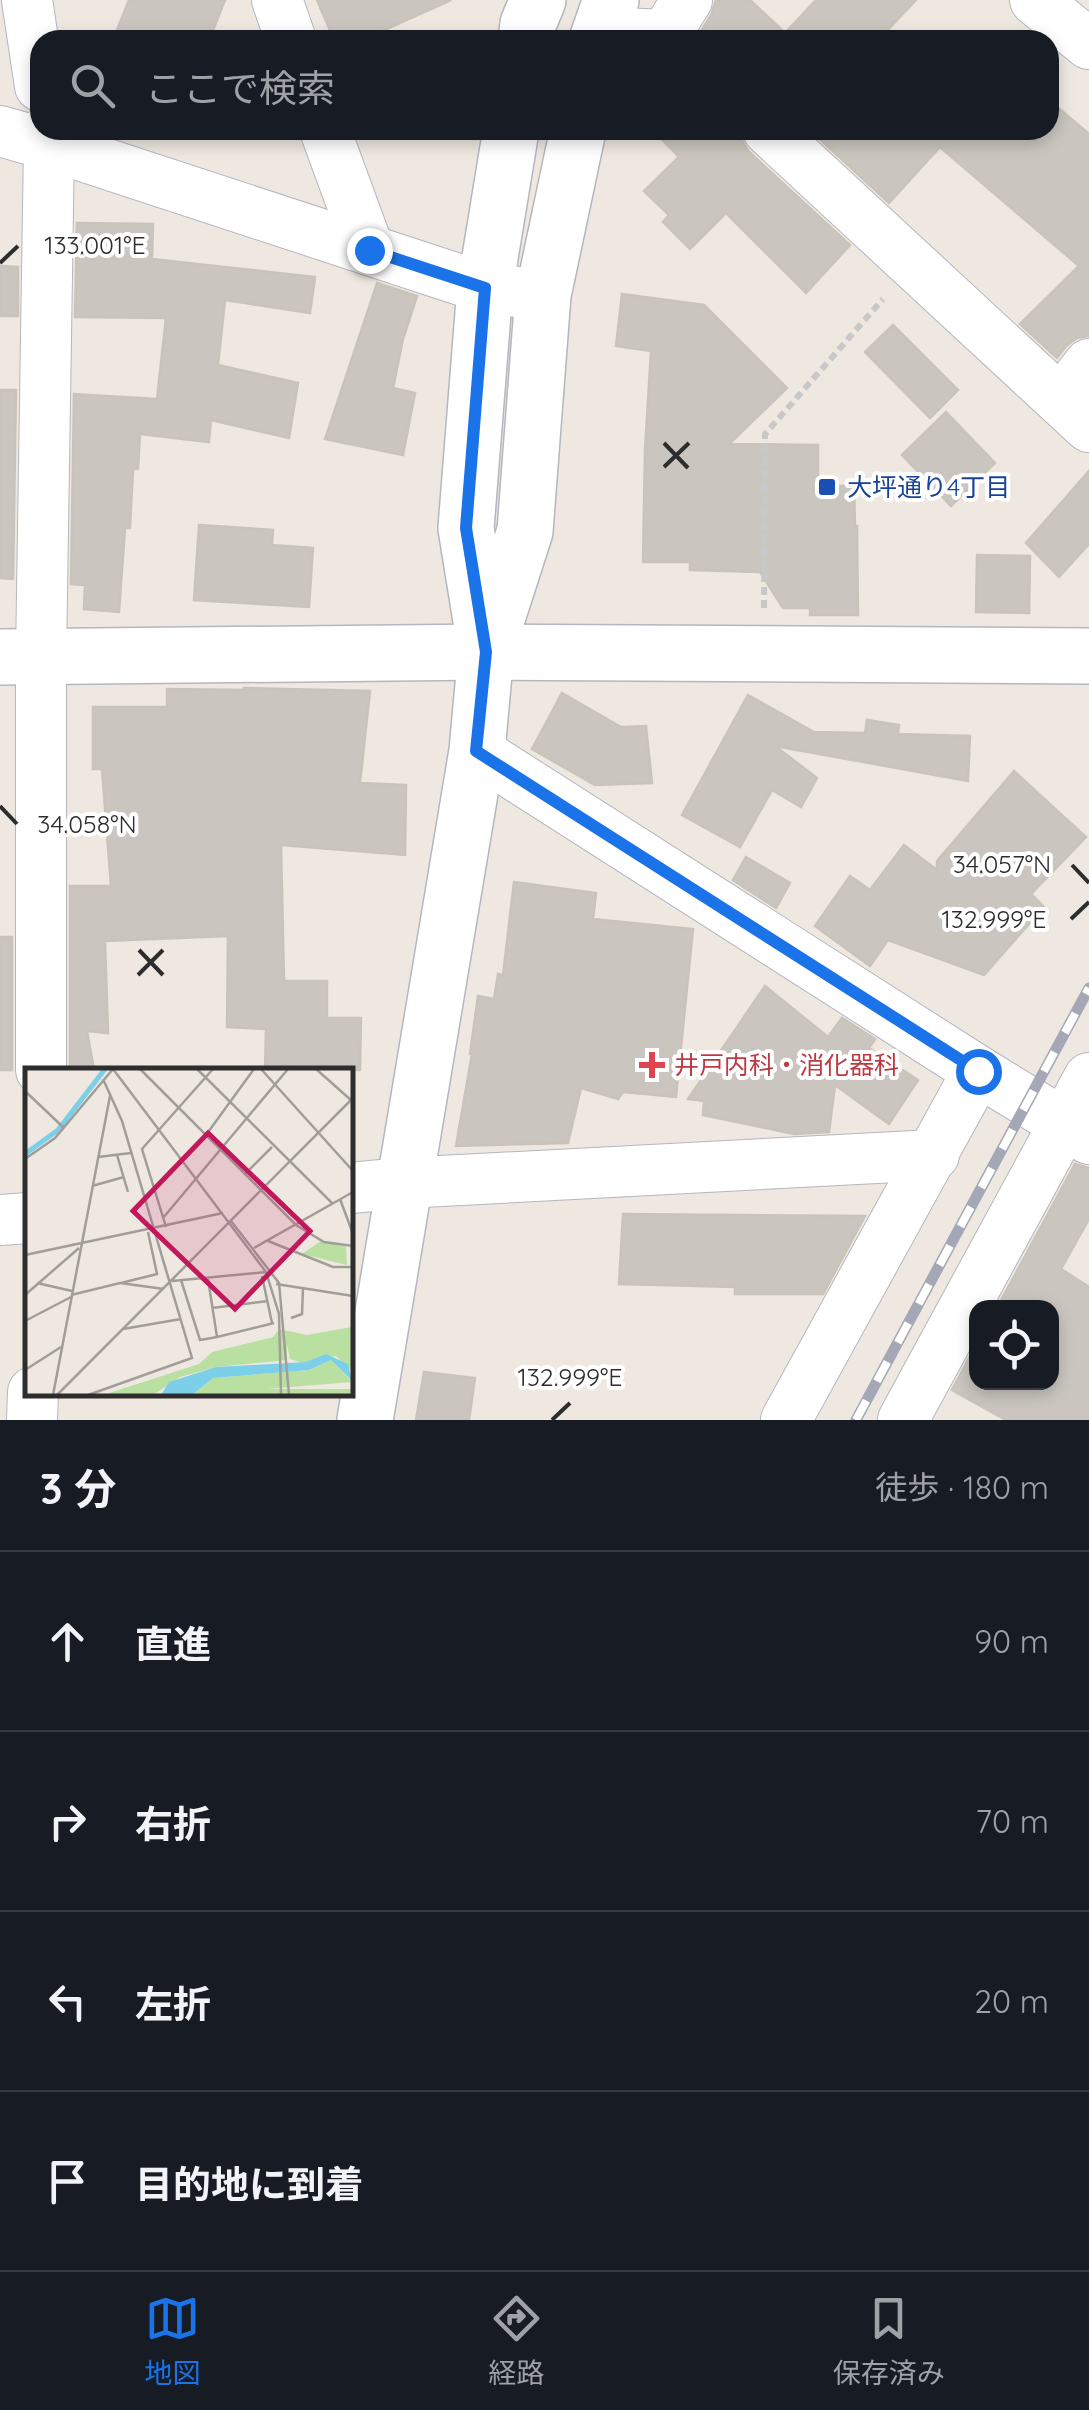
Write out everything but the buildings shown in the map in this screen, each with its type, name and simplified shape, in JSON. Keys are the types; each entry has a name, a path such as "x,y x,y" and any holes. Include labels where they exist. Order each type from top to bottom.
{"street":[{"path":"26,0 31,30"},
{"path":"276,0 288,30"},
{"path":"527,30 538,0"},
{"path":"1035,0 1089,44"},
{"path":"602,24 674,25"},
{"path":"0,131 30,135"},
{"path":"41,1068 20,865 20,657 48,140"},
{"path":"57,140 485,288 543,296"},
{"path":"329,140 369,250"},
{"path":"486,652 466,528 485,288 509,140"},
{"path":"366,1420 476,751 486,652 526,532 543,296 576,140"},
{"path":"779,140 913,264 1080,397"},
{"path":"20,657 486,652 1089,656"},
{"path":"476,751 1076,1130"},
{"path":"786,1420 978,1071"},
{"path":"903,1420 1076,1130 1089,1078"},
{"path":"352,1188 934,1155"},
{"path":"0,1220 25,1218"}],"path":[{"path":"764,654 766,434 913,264"}],"railway":[{"path":"856,1420 1089,988"}],"place":[{"name":"大坪通り4丁目","path":"827,487"},
{"name":"井戸内科・消化器科","path":"652,1065"}],"route":[{"path":"369,250 485,288 466,528 486,652 476,751 978,1071"}]}
